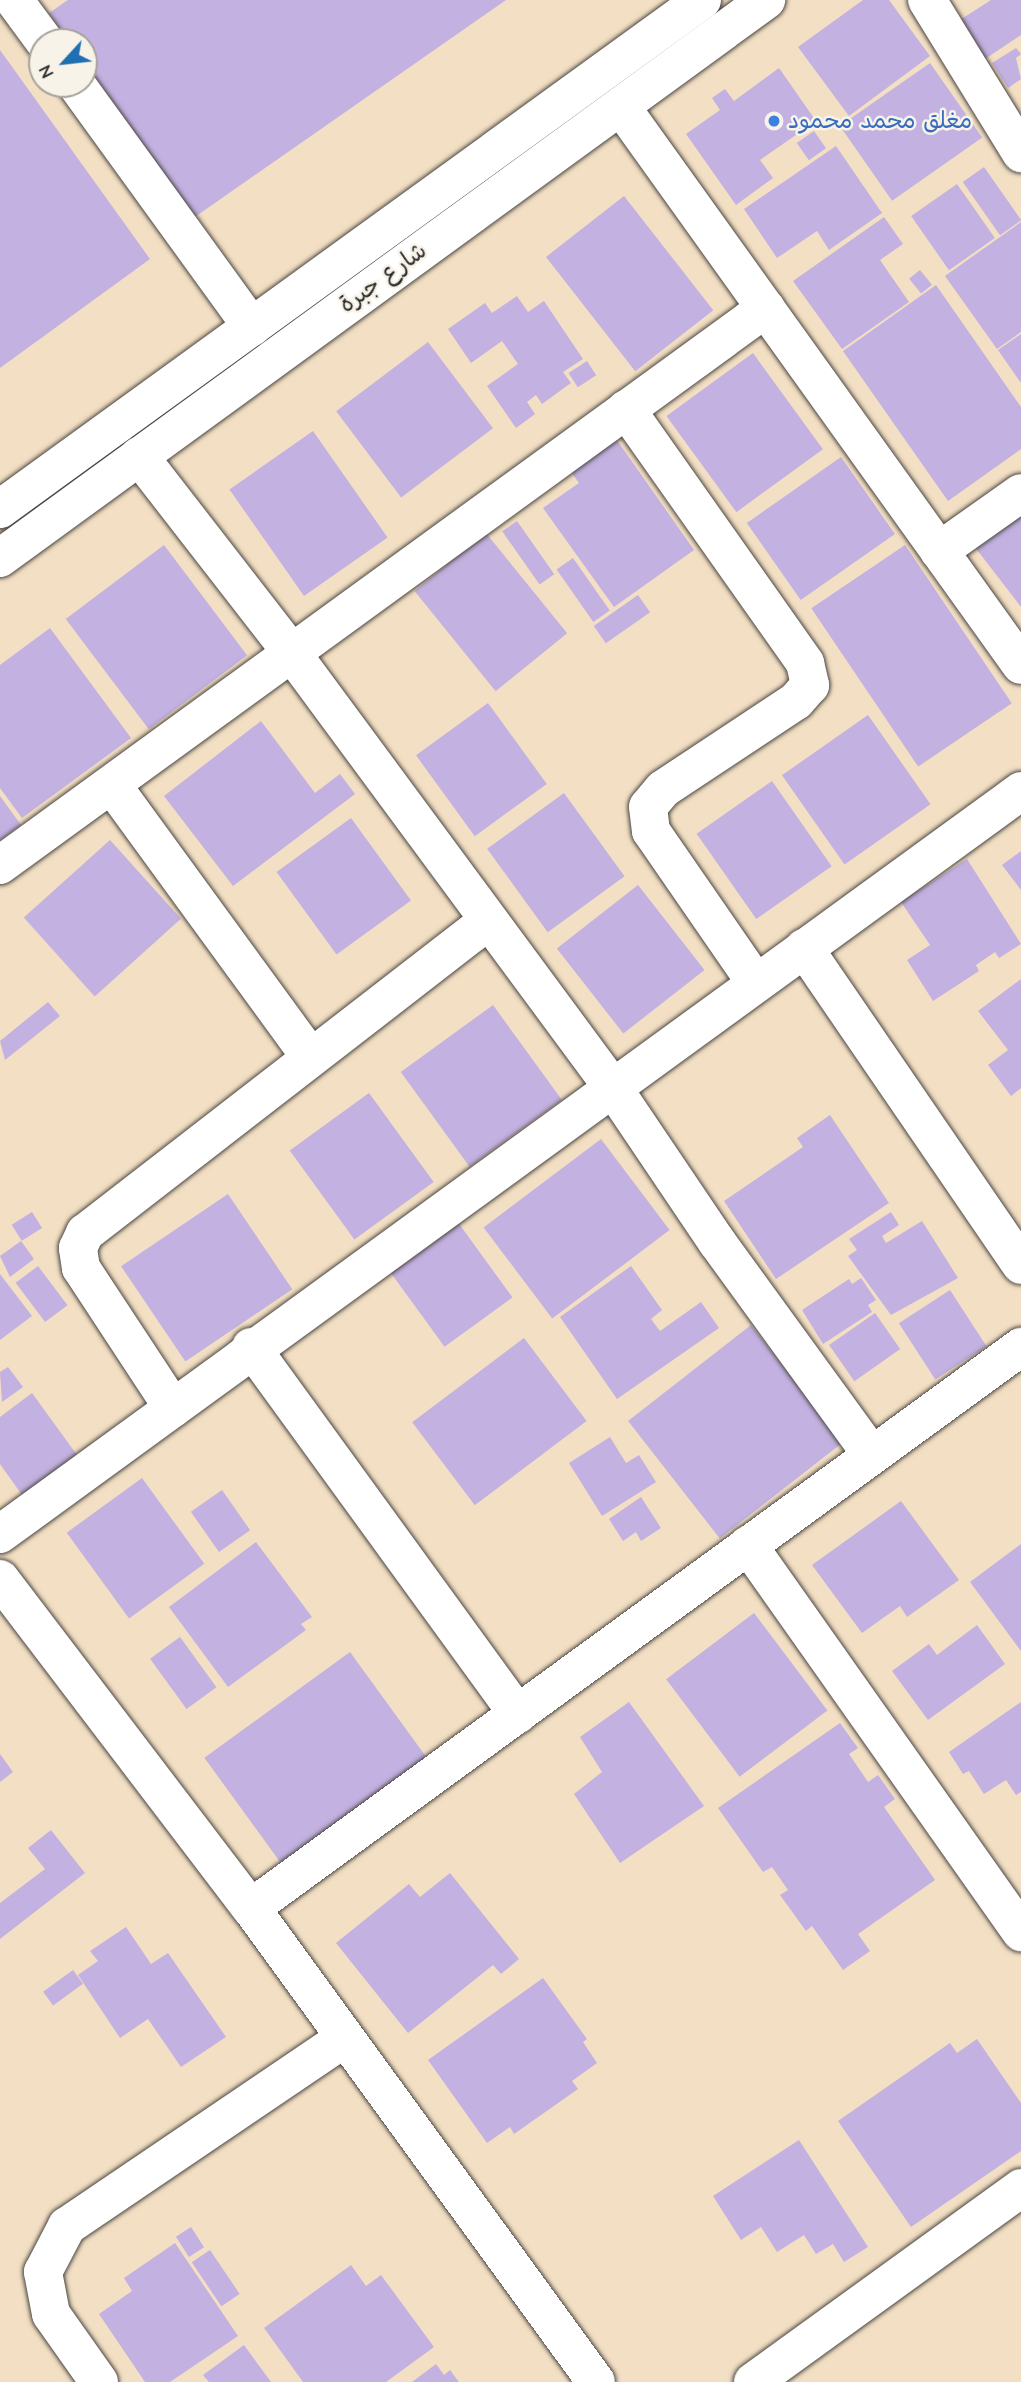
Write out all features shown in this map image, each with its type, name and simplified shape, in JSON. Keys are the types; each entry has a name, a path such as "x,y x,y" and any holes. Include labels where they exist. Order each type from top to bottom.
{"street":[{"name":"شارع جبرة","path":"0,509 702,0"},
{"name":"شارع جبرة","path":"0,558 622,108 766,0"},
{"path":"926,0 1021,153"},
{"path":"86,98 252,327"},
{"path":"622,108 1021,665"},
{"path":"0,865 766,308"},
{"path":"626,409 805,663 810,685 796,701 663,789 648,807 651,831 757,983"},
{"path":"139,456 291,652 613,1088 717,1242 872,1455"},
{"path":"939,551 1021,493"},
{"path":"112,785 310,1057"},
{"path":"0,1534 173,1408 251,1347 1021,791"},
{"path":"173,1408 81,1268 78,1248 85,1233 488,921"},
{"path":"804,948 1021,1265"},
{"path":"251,1347 518,1714"},
{"path":"251,1908 1021,1347"},
{"path":"748,1545 1017,1916"},
{"path":"3,1588 251,1908 343,2039 596,2382"},
{"path":"99,2382 51,2314 43,2272 67,2226 343,2039"},
{"path":"753,2382 1021,2188"}],"building":[{"path":"68,0 506,0 192,219 98,83 98,28 59,28 49,13"},
{"path":"863,0 889,0 930,56 849,116 798,47"},
{"path":"991,0 1021,0 1021,35 985,59 960,20"},
{"path":"1016,48 1021,54 1016,58 1021,79 1008,88 992,63"},
{"path":"0,50 28,89 28,98 34,98 150,259 0,368"},
{"path":"930,63 982,138 892,201 840,126"},
{"path":"779,68 816,121 760,160 773,178 736,205 686,134 720,110 712,98 725,89 734,101"},
{"path":"814,131 826,148 809,160 797,143"},
{"path":"836,146 882,213 829,250 817,231 777,258 744,209"},
{"path":"984,167 1021,220 1000,235 963,182"},
{"path":"957,184 995,238 949,270 911,216"},
{"path":"624,196 713,310 635,371 546,257"},
{"path":"884,217 903,244 880,260 909,302 842,349 793,281"},
{"path":"1021,222 1021,332 997,349 945,276"},
{"path":"920,270 932,285 921,294 909,279"},
{"path":"936,285 1021,407 1021,449 948,501 843,351"},
{"path":"517,296 528,312 544,301 583,359 563,372 571,383 542,404 536,395 527,402 535,414 516,428 487,386 518,364 502,341 471,363 448,329 485,303 492,313"},
{"path":"1021,334 1021,383 998,350"},
{"path":"428,342 493,428 401,497 336,411"},
{"path":"753,353 823,449 736,512 666,416"},
{"path":"587,361 596,375 578,387 569,373"},
{"path":"313,431 388,537 304,596 229,490"},
{"path":"614,436 694,550 614,607 543,508 579,483 569,469"},
{"path":"841,457 895,534 801,600 747,523"},
{"path":"1021,511 1021,607 974,546"},
{"path":"517,521 554,574 540,585 502,531"},
{"path":"486,533 567,633 496,691 415,591"},
{"path":"164,545 247,655 149,729 66,619"},
{"path":"905,545 1012,703 918,767 811,608"},
{"path":"573,558 610,610 593,622 557,569"},
{"path":"638,595 650,612 606,643 594,626"},
{"path":"50,628 131,738 22,818 0,788 0,665"},
{"path":"488,703 547,784 475,836 416,755"},
{"path":"868,715 931,804 845,865 782,775"},
{"path":"261,721 315,793 340,774 355,794 233,886 164,796"},
{"path":"772,781 832,866 756,919 697,834"},
{"path":"564,793 625,876 548,932 487,849"},
{"path":"0,796 21,825 0,840"},
{"path":"351,818 411,901 337,955 277,872"},
{"path":"110,840 181,919 95,996 24,918"},
{"path":"1021,851 1021,890 1002,865"},
{"path":"967,859 1021,944 999,958 995,952 976,965 979,971 933,1001 907,960 930,945 901,902"},
{"path":"638,885 704,970 623,1034 557,948"},
{"path":"1021,979 1021,1088 1011,1096 988,1065 1008,1050 978,1011"},
{"path":"48,1002 60,1016 5,1060 0,1041"},
{"path":"493,1005 562,1100 470,1167 401,1072"},
{"path":"369,1093 434,1182 354,1240 290,1151"},
{"path":"830,1115 889,1203 776,1279 724,1201 803,1147 797,1138"},
{"path":"601,1139 670,1230 552,1319 484,1227"},
{"path":"228,1194 292,1289 185,1361 121,1266"},
{"path":"449,1210 512,1297 445,1347 381,1259"},
{"path":"32,1212 42,1228 22,1241 12,1225"},
{"path":"891,1212 899,1225 882,1236 886,1243 922,1221 958,1278 891,1315 848,1256 857,1250 849,1239"},
{"path":"21,1241 34,1259 10,1277 0,1256"},
{"path":"38,1266 67,1305 45,1322 16,1283"},
{"path":"631,1266 662,1310 651,1319 660,1331 701,1302 719,1328 617,1399 560,1317"},
{"path":"0,1274 32,1316 0,1340"},
{"path":"861,1278 876,1300 868,1305 872,1312 823,1344 802,1310 849,1279 852,1284"},
{"path":"950,1290 986,1346 935,1379 899,1323"},
{"path":"875,1313 900,1349 854,1381 829,1345"},
{"path":"751,1325 843,1442 720,1538 628,1421"},
{"path":"524,1338 587,1421 475,1505 412,1422"},
{"path":"8,1367 23,1387 2,1402 0,1372"},
{"path":"32,1393 77,1455 22,1495 0,1464 0,1417"},
{"path":"610,1437 626,1463 639,1455 656,1482 602,1516 569,1463"},
{"path":"142,1478 204,1564 129,1618 67,1533"},
{"path":"222,1490 250,1530 219,1552 191,1512"},
{"path":"641,1497 661,1528 641,1541 636,1532 623,1541 609,1519"},
{"path":"901,1501 959,1580 907,1617 900,1606 862,1633 812,1565"},
{"path":"256,1542 312,1617 301,1624 306,1630 228,1687 169,1607"},
{"path":"1021,1544 1021,1651 970,1582"},
{"path":"754,1613 827,1710 740,1777 666,1679"},
{"path":"977,1625 1005,1664 928,1720 892,1671 929,1644 937,1655"},
{"path":"180,1637 216,1687 187,1709 150,1659"},
{"path":"350,1652 426,1757 281,1863 204,1758"},
{"path":"629,1702 704,1806 620,1863 574,1794 602,1772 580,1737"},
{"path":"1021,1702 1021,1792 1016,1795 1006,1780 984,1794 969,1771 963,1774 949,1752"},
{"path":"840,1723 858,1748 849,1754 868,1782 878,1775 895,1799 884,1807 935,1880 858,1934 870,1951 843,1970 812,1926 806,1931 780,1895 788,1890 772,1867 763,1872 718,1808"},
{"path":"0,1754 13,1772 0,1782"},
{"path":"51,1830 85,1873 0,1939 0,1903 45,1869 28,1848"},
{"path":"450,1873 519,1959 501,1974 493,1965 408,2033 336,1943 409,1884 420,1897"},
{"path":"126,1927 151,1964 168,1953 226,2037 181,2067 148,2019 120,2038 78,1975 98,1961 90,1951"},
{"path":"73,1970 83,1984 53,2006 43,1992"},
{"path":"543,1978 587,2039 583,2042 597,2063 572,2081 578,2089 514,2134 510,2127 487,2143 428,2060"},
{"path":"977,2039 1021,2103 1021,2151 911,2227 838,2121 950,2043 957,2053"},
{"path":"799,2140 868,2247 844,2262 833,2244 816,2254 804,2235 777,2252 761,2227 741,2240 713,2196"},
{"path":"191,2227 204,2247 189,2257 176,2237"},
{"path":"175,2243 238,2336 170,2382 145,2382 99,2314 132,2291 124,2278"},
{"path":"210,2250 240,2294 221,2306 192,2262"},
{"path":"351,2265 366,2286 381,2275 434,2347 386,2382 303,2382 264,2328"},
{"path":"244,2345 271,2382 209,2382 203,2375"},
{"path":"436,2364 444,2375 450,2370 459,2382 412,2382"}],"place":[{"name":"مغلق محمد محمود","path":"774,121"}]}
